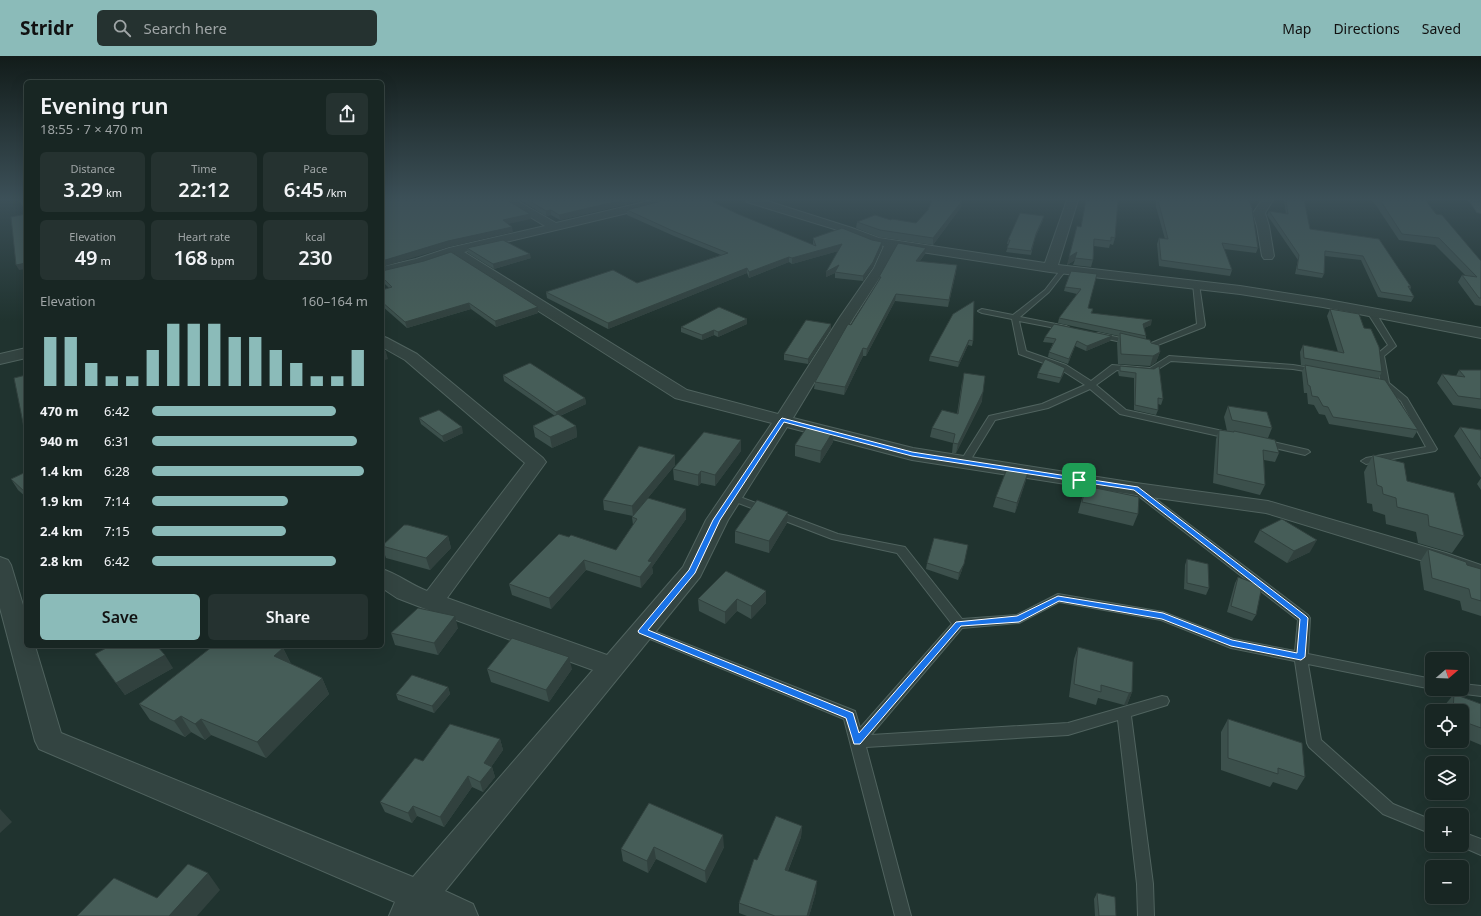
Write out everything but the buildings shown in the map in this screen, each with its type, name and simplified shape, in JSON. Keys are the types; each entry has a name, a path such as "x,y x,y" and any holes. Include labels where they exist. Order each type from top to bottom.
{"street":[{"path":"384,270 420,262 453,251 499,240"},
{"path":"874,240 1057,268 1196,284 1323,303 1481,333"},
{"path":"1057,268 1064,240"},
{"path":"1265,240 1268,256"},
{"path":"412,906 692,571 717,520 880,268 892,243"},
{"path":"453,251 681,394 912,454 1136,489 1268,507 1438,558 1481,573"},
{"path":"384,342 411,357 536,462 431,602"},
{"path":"0,359 24,353"},
{"path":"0,565 49,741 412,906 461,916"},
{"path":"384,578 405,592 612,667"}],"lane":[{"path":"1016,316 1047,291 1057,268"},
{"path":"965,462 992,418 1045,406 1091,385 1115,367 1152,371 1160,352 1201,325 1196,284"},
{"path":"982,311 1016,316 1075,330"},
{"path":"1366,461 1432,449 1404,400 1381,383 1380,355 1392,346 1371,312"},
{"path":"1016,316 1022,352 1064,367 1091,385 1123,412 1238,438"},
{"path":"1090,333 1160,352 1226,363 1293,366 1324,372"},
{"path":"1253,441 1305,452"},
{"path":"1136,489 1304,618 1301,657 1314,743 1388,809 1425,824"},
{"path":"732,497 836,537 901,550 959,624"},
{"path":"857,742 959,624 1019,619 1058,598 1163,616 1231,643 1425,683"},
{"path":"642,631 850,715 903,916"},
{"path":"1469,690 1481,692"},
{"path":"857,742 1068,730 1162,701"},
{"path":"1124,712 1145,884 1146,916"},
{"path":"1469,843 1481,847"}],"route":[{"path":"782,420 912,454 1079,480 1136,489 1304,618 1301,657 1231,643 1163,616 1058,598 1019,619 959,624 857,742 850,715 642,631 692,571 717,520 782,420"}]}
